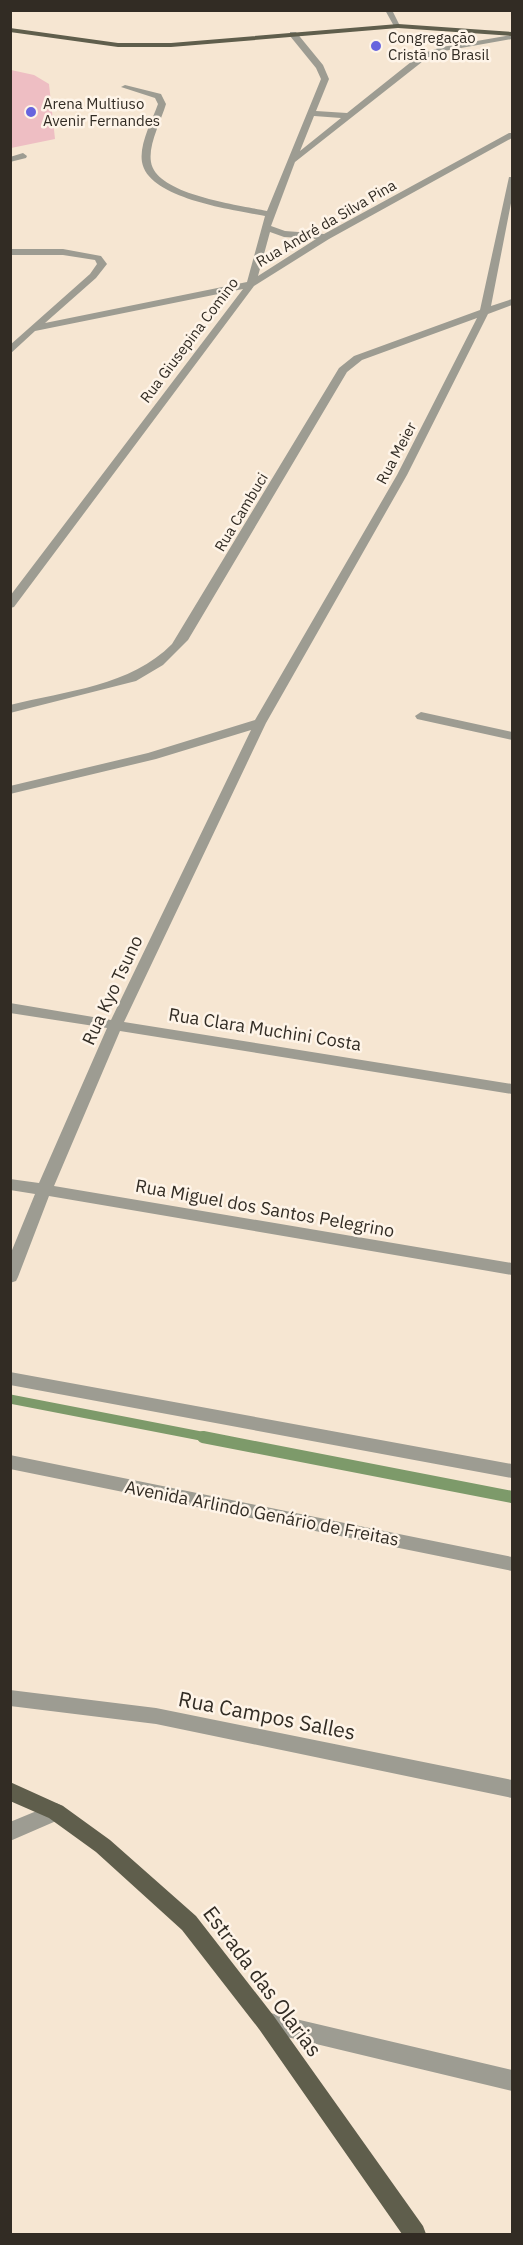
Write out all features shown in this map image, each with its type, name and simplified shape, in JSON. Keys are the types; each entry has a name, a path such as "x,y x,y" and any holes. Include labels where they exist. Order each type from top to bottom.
{"main road":[{"path":"10,30 118,45 171,45 398,26 513,35"},
{"name":"Estrada das Olarias","path":"10,1791 56,1812 103,1846 189,1923 266,2022 410,2230"}],"street":[{"path":"388,10 398,26"},
{"path":"482,42 486,38 483,31"},
{"name":"Rua Giusepina Comino","path":"10,605 251,284 270,214 294,160 325,79 324,73 293,34"},
{"path":"294,160 424,56 442,49 513,35"},
{"path":"125,87 158,96 162,104 146,162 148,173 162,186 180,193 270,214"},
{"path":"311,113 348,116"},
{"name":"Rua André da Silva Pina","path":"32,330 251,284 326,237 513,135"},
{"path":"10,160 24,156"},
{"name":"Rua Meier","path":"260,723 402,475 485,311 513,179"},
{"path":"267,228 284,234 326,237"},
{"path":"10,252 80,253 98,258 102,264 93,276 10,351"},
{"name":"Rua Cambuci","path":"10,709 132,678 149,671 182,640 343,370 358,358 513,302"},
{"path":"421,716 513,736"},
{"path":"10,790 142,758 260,723"},
{"name":"Rua Kyo Tsuno","path":"10,1277 44,1190 116,1024 260,723"},
{"name":"Rua Clara Muchini Costa","path":"10,1008 513,1089"},
{"name":"Rua Miguel dos Santos Pelegrino","path":"10,1184 513,1269"},
{"path":"10,1378 513,1471"},
{"name":"Avenida Arlindo Genário de Freitas","path":"10,1462 513,1564"},
{"name":"Rua Campos Salles","path":"10,1698 156,1716 513,1790"},
{"path":"10,1832 56,1812"},
{"path":"266,2022 513,2081"}],"shaded area":[{"name":"Arena Multiuso Avenir Fernandes","path":"11,70 34,75 49,84 55,139 11,148"}],"waterway":[{"path":"10,1399 211,1438"},
{"path":"203,1437 512,1497"}],"place":[{"name":"Congregação Cristã no Brasil","path":"376,46"},
{"name":"Arena Multiuso Avenir Fernandes","path":"31,112"}]}
